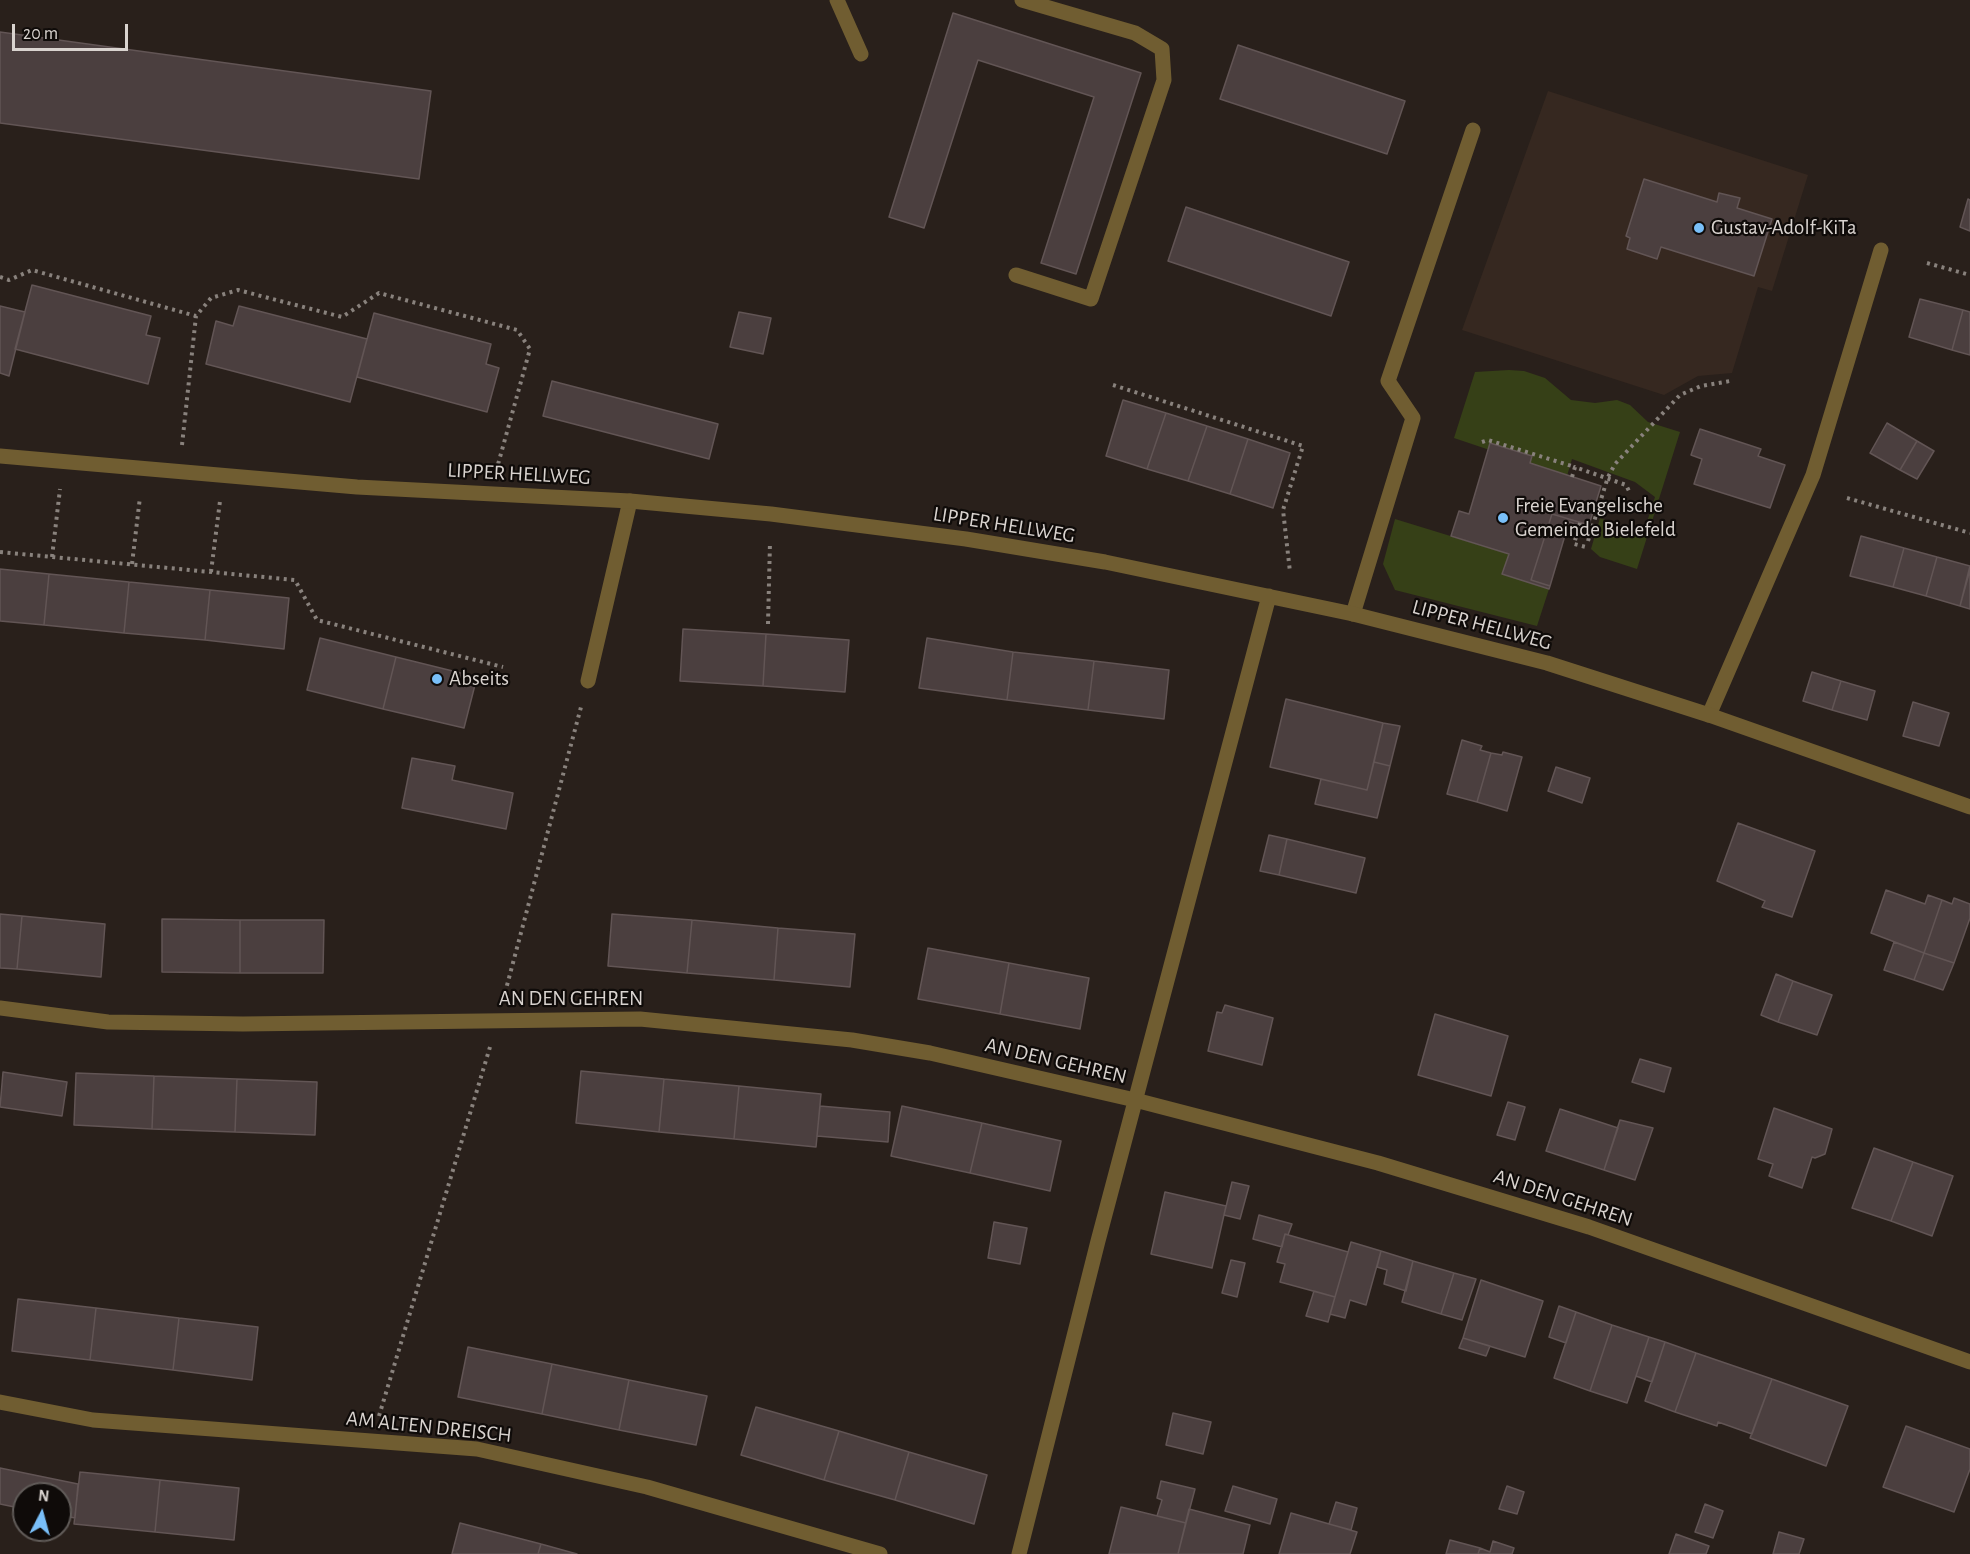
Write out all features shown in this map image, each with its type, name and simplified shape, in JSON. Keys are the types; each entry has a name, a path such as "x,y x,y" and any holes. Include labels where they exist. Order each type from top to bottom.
{"street":[{"path":"837,0 861,54"},
{"path":"1016,275 1091,298 1164,80 1162,49 1136,33 1022,0"},
{"path":"1353,614 1413,418 1388,381 1473,130"},
{"path":"1709,715 1813,475 1881,250"},
{"name":"LIPPER HELLWEG","path":"0,456 179,472 489,494 630,501 787,516 966,539 1105,562 1353,614 1547,663 1709,715 1970,807"},
{"path":"588,681 630,501"},
{"name":"AN DEN GEHREN","path":"1019,1554 1135,1100 1269,596"},
{"name":"AN DEN GEHREN","path":"0,1008 108,1022 243,1024 640,1019 852,1040 930,1053 1135,1100 1378,1163 1589,1227 1970,1362"},
{"name":"AM ALTEN DREISCH","path":"0,1402 93,1420 477,1449 593,1473 880,1554"}],"path":[{"path":"1927,263 1970,275"},
{"path":"0,277 9,280 32,270 196,316"},
{"path":"179,472 196,316 211,298 238,290 342,317 379,293 517,330 530,349 489,494"},
{"path":"1588,541 1608,477 1615,464 1680,395 1701,386 1730,381"},
{"path":"1113,385 1303,446 1283,510 1294,601"},
{"path":"1482,442 1488,440 1608,477 1626,485 1630,493"},
{"path":"1572,477 1575,467"},
{"path":"52,557 59,498"},
{"path":"1847,498 1970,533"},
{"path":"132,564 139,507"},
{"path":"212,572 219,514"},
{"path":"1580,523 1574,544 1586,547"},
{"path":"0,552 295,580 317,620 503,667"},
{"path":"768,624 770,564"},
{"path":"372,1440 498,1019 588,681"}],"shaded area":[{"path":"1548,91 1808,175 1772,291 1758,287 1732,373 1698,376 1664,395 1462,330"}],"green space":[{"path":"1524,371 1545,378 1571,400 1595,403 1617,400 1630,405 1648,422 1680,432 1637,569 1600,557 1591,549 1600,518 1625,528 1643,527 1647,522 1655,497 1635,482 1572,459 1567,476 1454,438 1475,372"},
{"path":"1395,519 1509,554 1503,574 1549,589 1537,626 1395,590 1383,564"}],"building":[{"path":"953,13 1141,73 1076,274 1041,263 1094,97 978,60 924,228 889,217"},
{"path":"0,32 431,91 419,179 0,123"},
{"path":"1238,45 1405,101 1387,154 1220,99"},
{"name":"Gustav-Adolf-KiTa","path":"1644,179 1717,202 1719,193 1740,198 1737,208 1772,219 1754,276 1661,247 1657,259 1627,249 1630,238 1626,236"},
{"path":"1968,199 1970,200 1970,231 1960,227"},
{"path":"1186,207 1349,262 1331,316 1168,261"},
{"path":"32,285 151,316 146,335 160,338 148,384 15,349"},
{"path":"1920,299 1963,310 1952,350 1909,337"},
{"path":"0,306 25,312 9,376 0,373"},
{"path":"239,306 367,339 350,402 206,364 216,321 233,326"},
{"path":"1963,310 1970,312 1970,355 1952,350"},
{"path":"739,312 771,318 763,354 730,347"},
{"path":"374,313 491,344 486,364 499,368 487,412 357,377"},
{"path":"552,381 718,424 709,459 543,416"},
{"path":"1123,400 1166,413 1147,469 1106,456"},
{"path":"1166,413 1207,426 1188,481 1147,469"},
{"path":"1887,423 1917,441 1900,470 1870,453"},
{"path":"1207,426 1248,439 1230,494 1188,481"},
{"path":"1700,429 1761,449 1758,456 1785,465 1770,508 1694,484 1702,459 1691,455"},
{"path":"1248,439 1290,453 1273,508 1230,494"},
{"path":"1917,441 1934,451 1917,479 1900,470"},
{"name":"Freie Evangelische Gemeinde Bielefeld","path":"1490,443 1532,456 1530,463 1601,486 1589,525 1552,514 1531,580 1550,586 1549,589 1502,574 1509,554 1451,536 1459,511 1469,514"},
{"path":"1552,514 1589,525 1588,528 1569,522 1550,586 1531,580"},
{"path":"1861,536 1904,548 1893,587 1850,576"},
{"path":"1904,548 1937,557 1926,596 1893,587"},
{"path":"1937,557 1970,566 1960,606 1926,596"},
{"path":"0,569 49,574 44,625 0,621"},
{"path":"1970,570 1970,609 1960,606"},
{"path":"49,574 129,582 124,633 44,625"},
{"path":"129,582 210,590 205,640 124,633"},
{"path":"210,590 289,598 284,649 205,640"},
{"path":"683,629 766,634 763,686 680,681"},
{"path":"766,634 849,640 845,692 763,686"},
{"path":"320,638 396,657 383,709 307,690"},
{"path":"927,638 1013,652 1007,700 919,688"},
{"path":"1013,652 1094,661 1088,710 1007,700"},
{"path":"396,657 477,677 464,728 383,709"},
{"path":"1094,661 1169,670 1164,719 1088,710"},
{"path":"1812,672 1841,681 1832,710 1803,701"},
{"path":"1841,681 1875,691 1867,720 1832,710"},
{"path":"1286,699 1383,723 1367,790 1270,767"},
{"path":"1913,702 1949,713 1939,746 1903,736"},
{"path":"1383,723 1400,726 1390,766 1374,762"},
{"path":"1462,740 1482,746 1480,750 1491,753 1477,802 1447,794"},
{"path":"1503,752 1522,757 1507,811 1477,802 1491,753 1502,755"},
{"path":"412,758 455,766 452,780 513,793 506,829 402,808"},
{"path":"1374,762 1390,766 1377,818 1315,804 1321,779 1367,790"},
{"path":"1556,767 1590,778 1582,803 1548,791"},
{"path":"1738,823 1815,851 1792,917 1762,907 1765,901 1717,881"},
{"path":"1269,835 1287,839 1279,875 1260,871"},
{"path":"1287,839 1365,858 1356,893 1279,875"},
{"path":"1886,890 1925,904 1928,895 1942,900 1924,953 1871,933"},
{"path":"1954,898 1970,904 1970,918 1954,963 1924,953 1942,900 1952,904"},
{"path":"0,914 22,916 17,969 0,968"},
{"path":"612,914 692,920 687,973 608,966"},
{"path":"22,916 105,924 101,977 17,969"},
{"path":"162,919 240,920 240,973 162,972"},
{"path":"240,920 324,920 323,973 240,973"},
{"path":"692,920 778,928 774,980 687,973"},
{"path":"778,928 855,934 850,987 774,980"},
{"path":"1894,942 1924,953 1914,980 1884,970"},
{"path":"928,948 1009,963 1000,1014 918,999"},
{"path":"1924,953 1954,963 1943,990 1914,980"},
{"path":"1009,963 1089,978 1080,1029 1000,1014"},
{"path":"1776,974 1793,981 1778,1022 1761,1015"},
{"path":"1793,981 1832,995 1817,1035 1778,1022"},
{"path":"1225,1005 1273,1018 1262,1065 1208,1051 1217,1012 1222,1013"},
{"path":"1435,1014 1508,1036 1491,1096 1418,1075"},
{"path":"1640,1059 1671,1068 1664,1092 1632,1082"},
{"path":"581,1071 664,1079 659,1132 576,1123"},
{"path":"3,1072 67,1082 62,1116 0,1107"},
{"path":"76,1073 154,1076 152,1129 74,1125"},
{"path":"154,1076 237,1079 235,1132 152,1129"},
{"path":"237,1079 317,1082 315,1135 235,1132"},
{"path":"664,1079 739,1086 734,1139 659,1132"},
{"path":"739,1086 821,1094 816,1147 734,1139"},
{"path":"1508,1102 1525,1107 1515,1140 1497,1135"},
{"path":"820,1106 890,1112 888,1142 817,1136"},
{"path":"902,1106 982,1123 970,1173 891,1156"},
{"path":"1774,1108 1832,1129 1825,1154 1812,1157 1802,1188 1769,1176 1773,1164 1758,1159"},
{"path":"1560,1109 1618,1128 1604,1170 1546,1151"},
{"path":"1620,1120 1653,1128 1635,1180 1604,1170"},
{"path":"982,1123 1061,1141 1050,1191 970,1173"},
{"path":"1874,1148 1913,1162 1891,1221 1852,1208"},
{"path":"1913,1162 1953,1176 1932,1236 1891,1221"},
{"path":"1232,1182 1249,1186 1240,1219 1224,1215"},
{"path":"1165,1192 1226,1206 1212,1268 1151,1254"},
{"path":"1259,1215 1292,1224 1288,1235 1285,1234 1282,1247 1253,1239"},
{"path":"994,1222 1027,1228 1020,1264 988,1258"},
{"path":"1285,1234 1348,1252 1335,1297 1280,1282 1285,1264 1277,1262"},
{"path":"1351,1242 1381,1251 1366,1305 1350,1300 1345,1318 1330,1314"},
{"path":"1381,1251 1413,1261 1406,1291 1384,1284 1387,1270 1377,1267"},
{"path":"1231,1260 1245,1263 1237,1297 1222,1293"},
{"path":"1413,1261 1454,1273 1441,1314 1402,1302"},
{"path":"1454,1273 1476,1279 1462,1320 1441,1314"},
{"path":"1481,1280 1543,1301 1525,1357 1463,1338"},
{"path":"1314,1291 1335,1297 1328,1322 1306,1316"},
{"path":"18,1299 96,1308 90,1360 12,1351"},
{"path":"1559,1306 1576,1312 1566,1343 1549,1337"},
{"path":"96,1308 179,1318 173,1370 90,1360"},
{"path":"1576,1312 1612,1325 1590,1391 1554,1378"},
{"path":"179,1318 258,1327 252,1380 173,1370"},
{"path":"1612,1325 1649,1337 1627,1403 1590,1391"},
{"path":"1649,1337 1665,1342 1652,1382 1636,1376"},
{"path":"1463,1338 1490,1346 1486,1356 1459,1348"},
{"path":"1665,1342 1696,1353 1675,1412 1645,1401"},
{"path":"468,1347 552,1364 542,1414 458,1397"},
{"path":"1696,1353 1772,1379 1752,1434 1718,1422 1717,1426 1675,1412"},
{"path":"552,1364 629,1380 619,1430 542,1414"},
{"path":"1772,1379 1848,1406 1826,1466 1750,1438"},
{"path":"629,1380 707,1396 696,1445 619,1430"},
{"path":"756,1407 839,1431 824,1480 741,1455"},
{"path":"1173,1413 1211,1422 1203,1454 1166,1445"},
{"path":"1906,1426 1970,1449 1970,1469 1954,1512 1883,1487"},
{"path":"839,1431 909,1452 895,1500 824,1480"},
{"path":"909,1452 987,1475 974,1524 895,1500"},
{"path":"0,1468 68,1482 12,1482 12,1506 0,1504"},
{"path":"80,1472 160,1480 155,1532 74,1524"},
{"path":"160,1480 239,1488 234,1540 155,1532"},
{"path":"1161,1481 1195,1489 1186,1523 1157,1516 1162,1500 1157,1498"},
{"path":"72,1483 78,1484 75,1518 72,1517"},
{"path":"1233,1486 1277,1499 1270,1524 1225,1511"},
{"path":"1507,1486 1524,1492 1517,1514 1499,1509"},
{"path":"1336,1502 1357,1508 1351,1530 1329,1524"},
{"path":"1705,1504 1723,1511 1713,1538 1695,1532"},
{"path":"1121,1507 1186,1523 1178,1554 1109,1554"},
{"path":"1189,1509 1250,1525 1243,1554 1178,1554"},
{"path":"1291,1513 1357,1532 1350,1554 1279,1554"},
{"path":"460,1523 541,1544 538,1554 452,1554"},
{"path":"1779,1532 1804,1539 1799,1554 1773,1554"},
{"path":"1676,1534 1709,1546 1706,1554 1669,1554"},
{"path":"1450,1540 1480,1548 1478,1554 1446,1554"},
{"path":"1493,1541 1514,1548 1512,1554 1478,1554 1480,1548 1490,1552"},
{"path":"541,1544 577,1554 538,1554"}],"place":[{"name":"Gustav-Adolf-KiTa","path":"1699,228"},
{"name":"Freie Evangelische Gemeinde Bielefeld","path":"1503,518"},
{"name":"Abseits","path":"437,679"}]}
